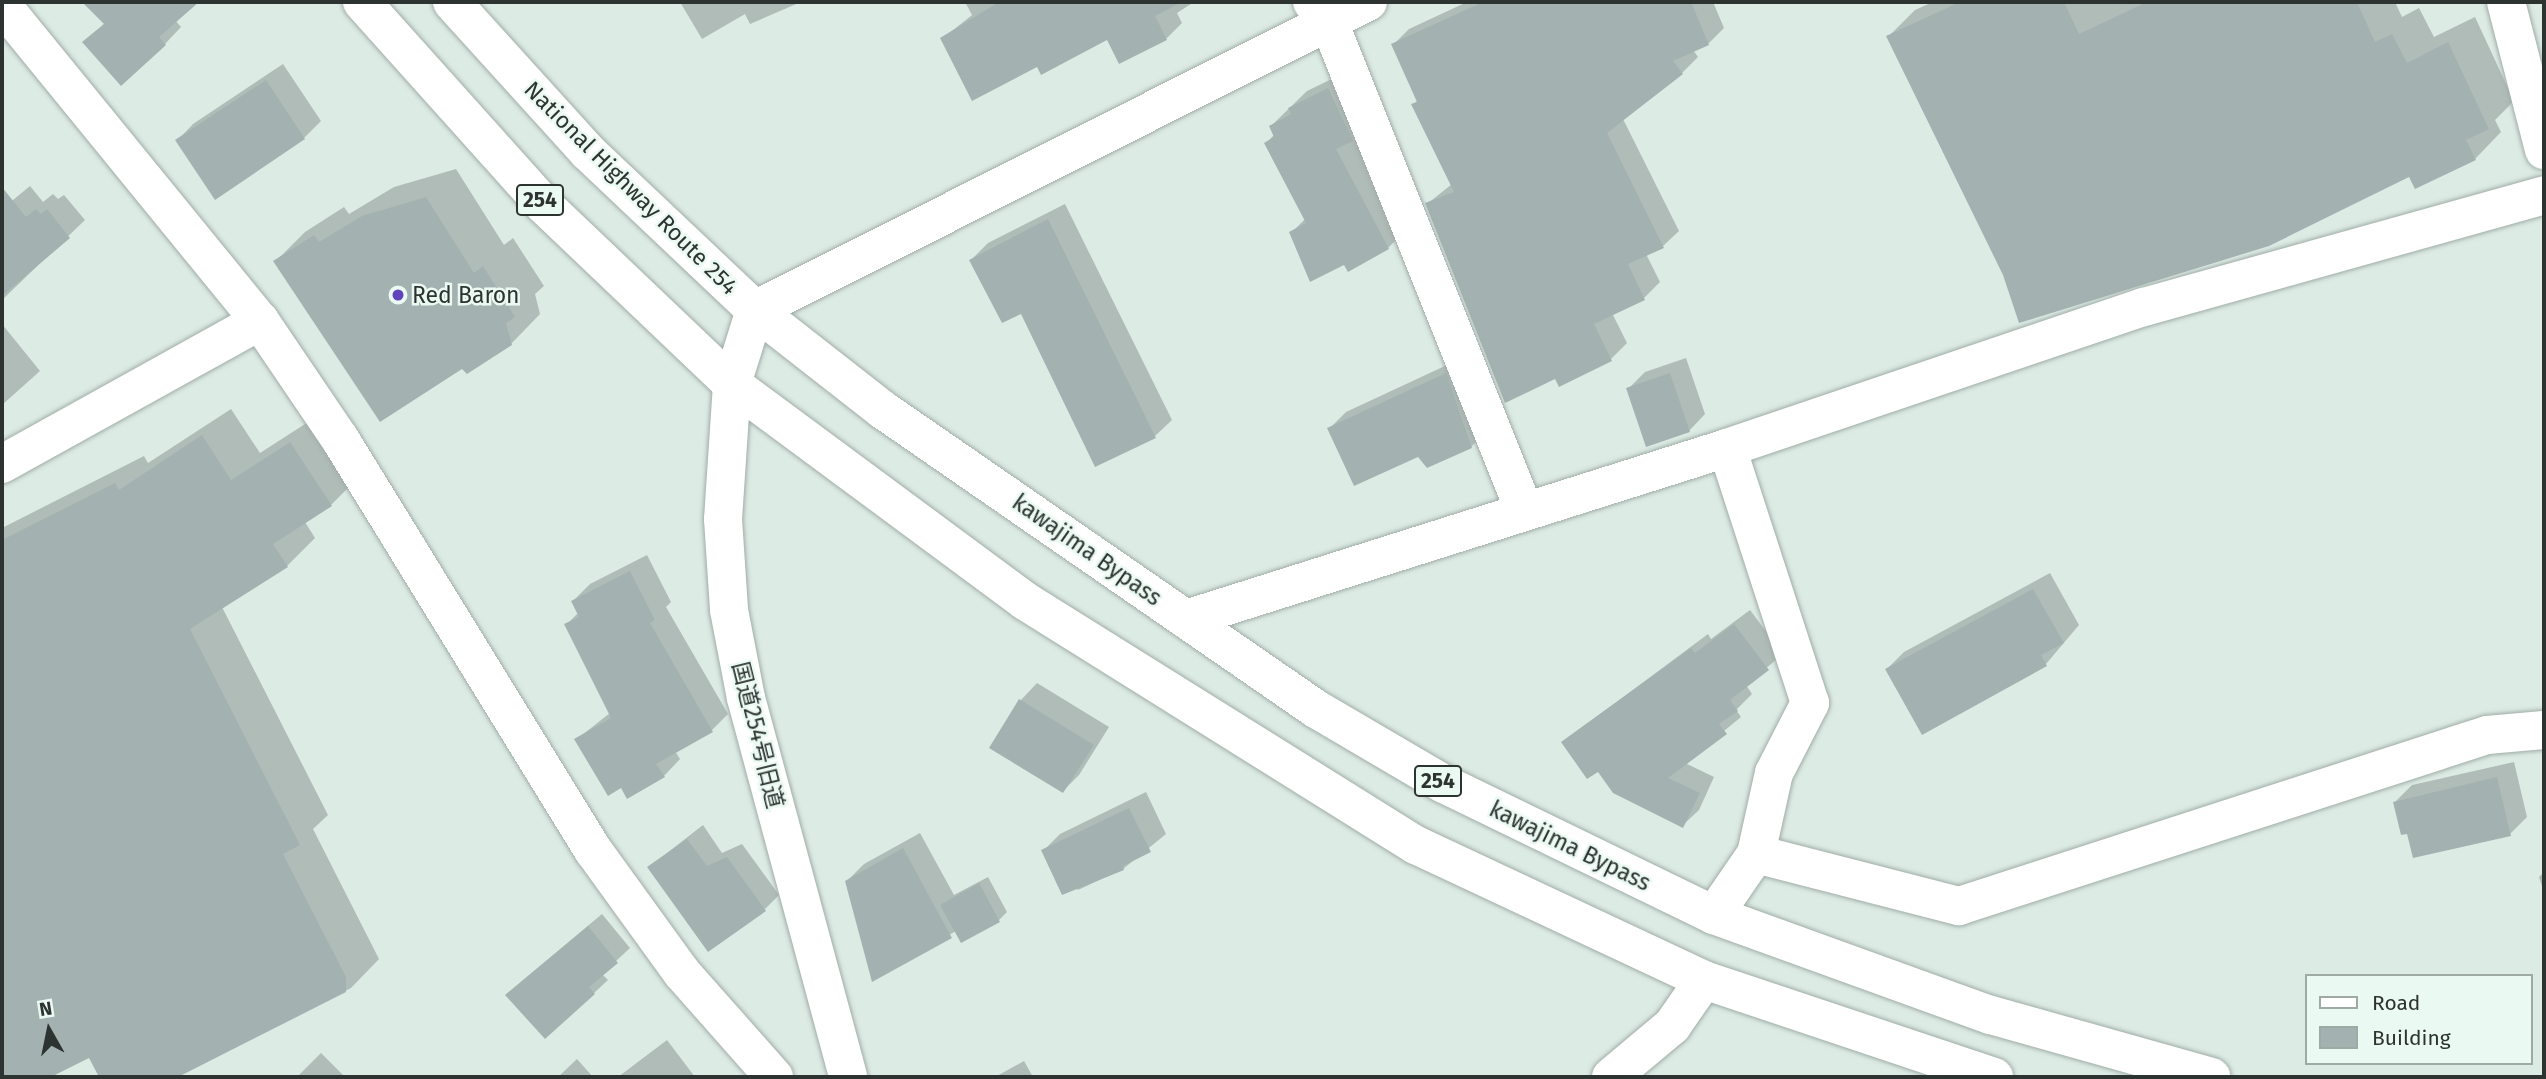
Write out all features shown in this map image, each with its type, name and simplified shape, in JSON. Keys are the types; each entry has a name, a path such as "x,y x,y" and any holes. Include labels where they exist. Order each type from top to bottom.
{"main road":[{"name":"254","path":"362,2 544,205 732,384 1025,601 1254,747 1416,845 1704,980 1994,1077"},
{"name":"National Highway Route 254","path":"452,2 588,152 755,310"},
{"path":"755,310 1320,12 1368,2"},
{"path":"2506,2 2544,150"},
{"path":"2,5 260,321 340,439 593,850 682,973 774,1077"},
{"path":"1320,12 1524,510"},
{"path":"1186,619 1727,448 2144,307 2544,195"},
{"name":"国道254号旧道","path":"755,310 732,384 723,519 729,610 746,698 848,1077"},
{"name":"kawajima Bypass","path":"755,310 884,410 1315,709 1444,784 1714,915 1991,1014 2211,1077"},
{"path":"2,464 260,321"},
{"path":"1714,915 1756,854 1774,774 1810,703 1727,448"},
{"path":"1756,854 1959,906 2487,735 2544,730"},
{"path":"1612,1077 1672,1026 1704,980"}],"building":[{"path":"82,2 199,2 159,37 166,45 121,86 82,42 104,24"},
{"path":"999,2 1182,2 1155,16 1167,40 1119,64 1107,40 1041,75 1037,67 972,101 940,38"},
{"path":"1483,2 1691,2 1709,45 1673,61 1683,74 1607,133 1664,248 1628,264 1645,300 1594,324 1612,361 1559,387 1555,379 1505,403 1425,203 1454,192 1411,104 1417,102 1391,44"},
{"path":"1960,2 2064,2 2079,34 2147,2 2357,2 2375,42 2392,34 2407,63 2448,42 2489,129 2466,140 2476,160 2415,189 2409,177 2269,246 2019,323 2003,275 1886,36"},
{"path":"266,80 305,139 215,200 175,140"},
{"path":"1328,88 1353,141 1336,149 1389,249 1348,272 1344,265 1310,282 1289,232 1306,223 1264,143 1274,137 1269,126 1291,114 1288,108"},
{"path":"2,187 26,217 36,209 41,214 47,209 70,238 2,296"},
{"name":"Red Baron","path":"426,197 474,273 483,266 515,317 506,323 512,345 467,374 462,369 380,422 273,261 314,235 319,242 362,216"},
{"path":"1048,219 1156,438 1095,467 1021,314 1002,323 969,260"},
{"path":"1446,373 1472,448 1427,468 1418,457 1354,486 1327,428"},
{"path":"1670,373 1690,432 1646,447 1626,388"},
{"path":"202,435 231,480 290,442 332,506 273,544 288,567 190,629 300,845 283,854 346,977 346,992 178,1077 99,1077 89,1058 51,1077 2,1077 2,540 115,483 119,490"},
{"path":"630,571 655,620 650,623 713,732 656,764 665,777 627,799 621,788 608,796 574,739 611,718 564,624 579,617 571,601"},
{"path":"2033,589 2064,643 2041,655 2047,666 1922,735 1885,669"},
{"path":"1734,624 1769,670 1730,700 1738,711 1719,724 1727,734 1668,778 1700,793 1683,828 1613,793 1598,772 1587,779 1561,742 1691,648 1695,653"},
{"path":"1019,699 1094,745 1063,793 989,748"},
{"path":"2497,777 2511,836 2413,858 2407,834 2401,835 2393,802"},
{"path":"1129,808 1151,852 1123,866 1124,870 1062,895 1041,850"},
{"path":"687,839 707,866 727,857 766,911 708,952 647,867"},
{"path":"903,848 952,938 872,982 845,881"},
{"path":"979,883 1000,922 961,943 940,905"},
{"path":"588,926 618,963 589,987 595,994 545,1039 505,995"}],"place":[{"name":"Red Baron","path":"398,295"}]}
